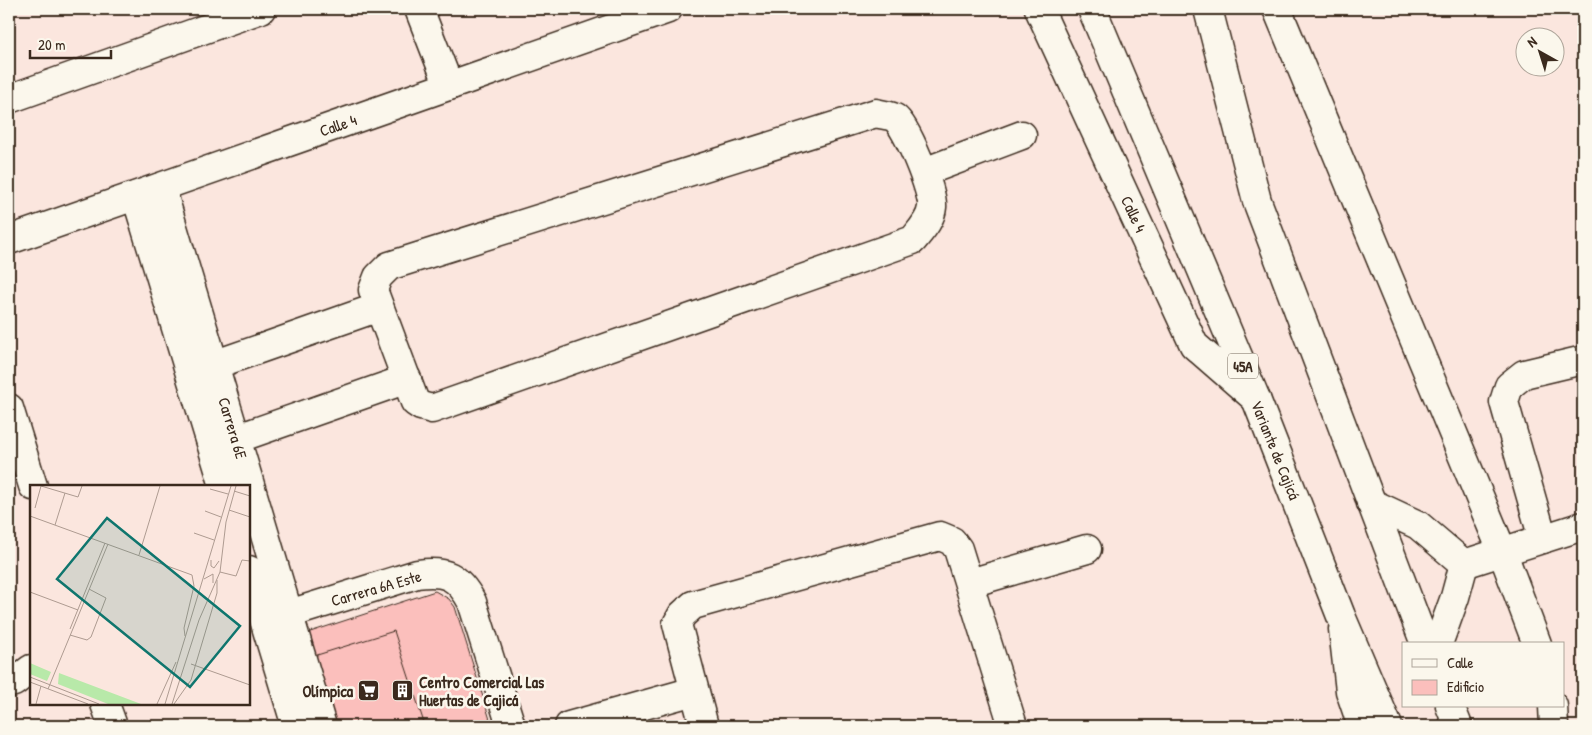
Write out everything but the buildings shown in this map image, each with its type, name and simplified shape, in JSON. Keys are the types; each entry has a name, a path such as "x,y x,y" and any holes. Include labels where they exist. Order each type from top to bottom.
{"main road":[{"path":"9,99 261,9"},
{"path":"419,9 449,86"},
{"name":"Calle 4","path":"9,240 668,9"},
{"name":"Calle 4","path":"1039,9 1194,345 1256,399"},
{"name":"Variante de Cajicá","path":"1092,9 1256,399 1341,616 1388,726"},
{"path":"1208,9 1257,201 1423,642"},
{"path":"1277,9 1502,551 1536,642"},
{"path":"876,113 896,119 904,130 924,172 933,204 928,220 913,240 432,409 415,402 379,307 373,290 378,277 389,266 876,113"},
{"path":"924,172 1022,134"},
{"name":"Carrera 6E","path":"149,191 214,362 322,726"},
{"name":"Carrera 6E","path":"149,191 224,485"},
{"path":"214,362 228,360 379,307"},
{"path":"1544,539 1504,402 1509,386 1524,374 1583,360"},
{"path":"235,435 250,434 407,379"},
{"path":"9,408 24,480"},
{"path":"1371,503 1418,525 1464,564"},
{"path":"1464,564 1583,526"},
{"path":"704,726 677,624 682,615 693,605 940,536 952,541 958,548 1013,726"},
{"path":"970,584 1087,549"},
{"path":"1439,642 1455,598 1464,564"},
{"name":"Carrera 6A Este","path":"289,614 417,574 434,572 451,577 464,587 472,602 511,726"},
{"path":"250,573 296,726"},
{"path":"1341,616 1350,691 1362,726"},
{"path":"9,683 14,682 30,670"},
{"path":"569,726 694,691"},
{"path":"105,705 113,726"},
{"path":"1451,708 1458,726"},
{"path":"1553,708 1554,726"}],"place":[{"name":"Olímpica","path":"369,691"},
{"name":"Centro Comercial Las Huertas de Cajicá","path":"403,691"}]}
